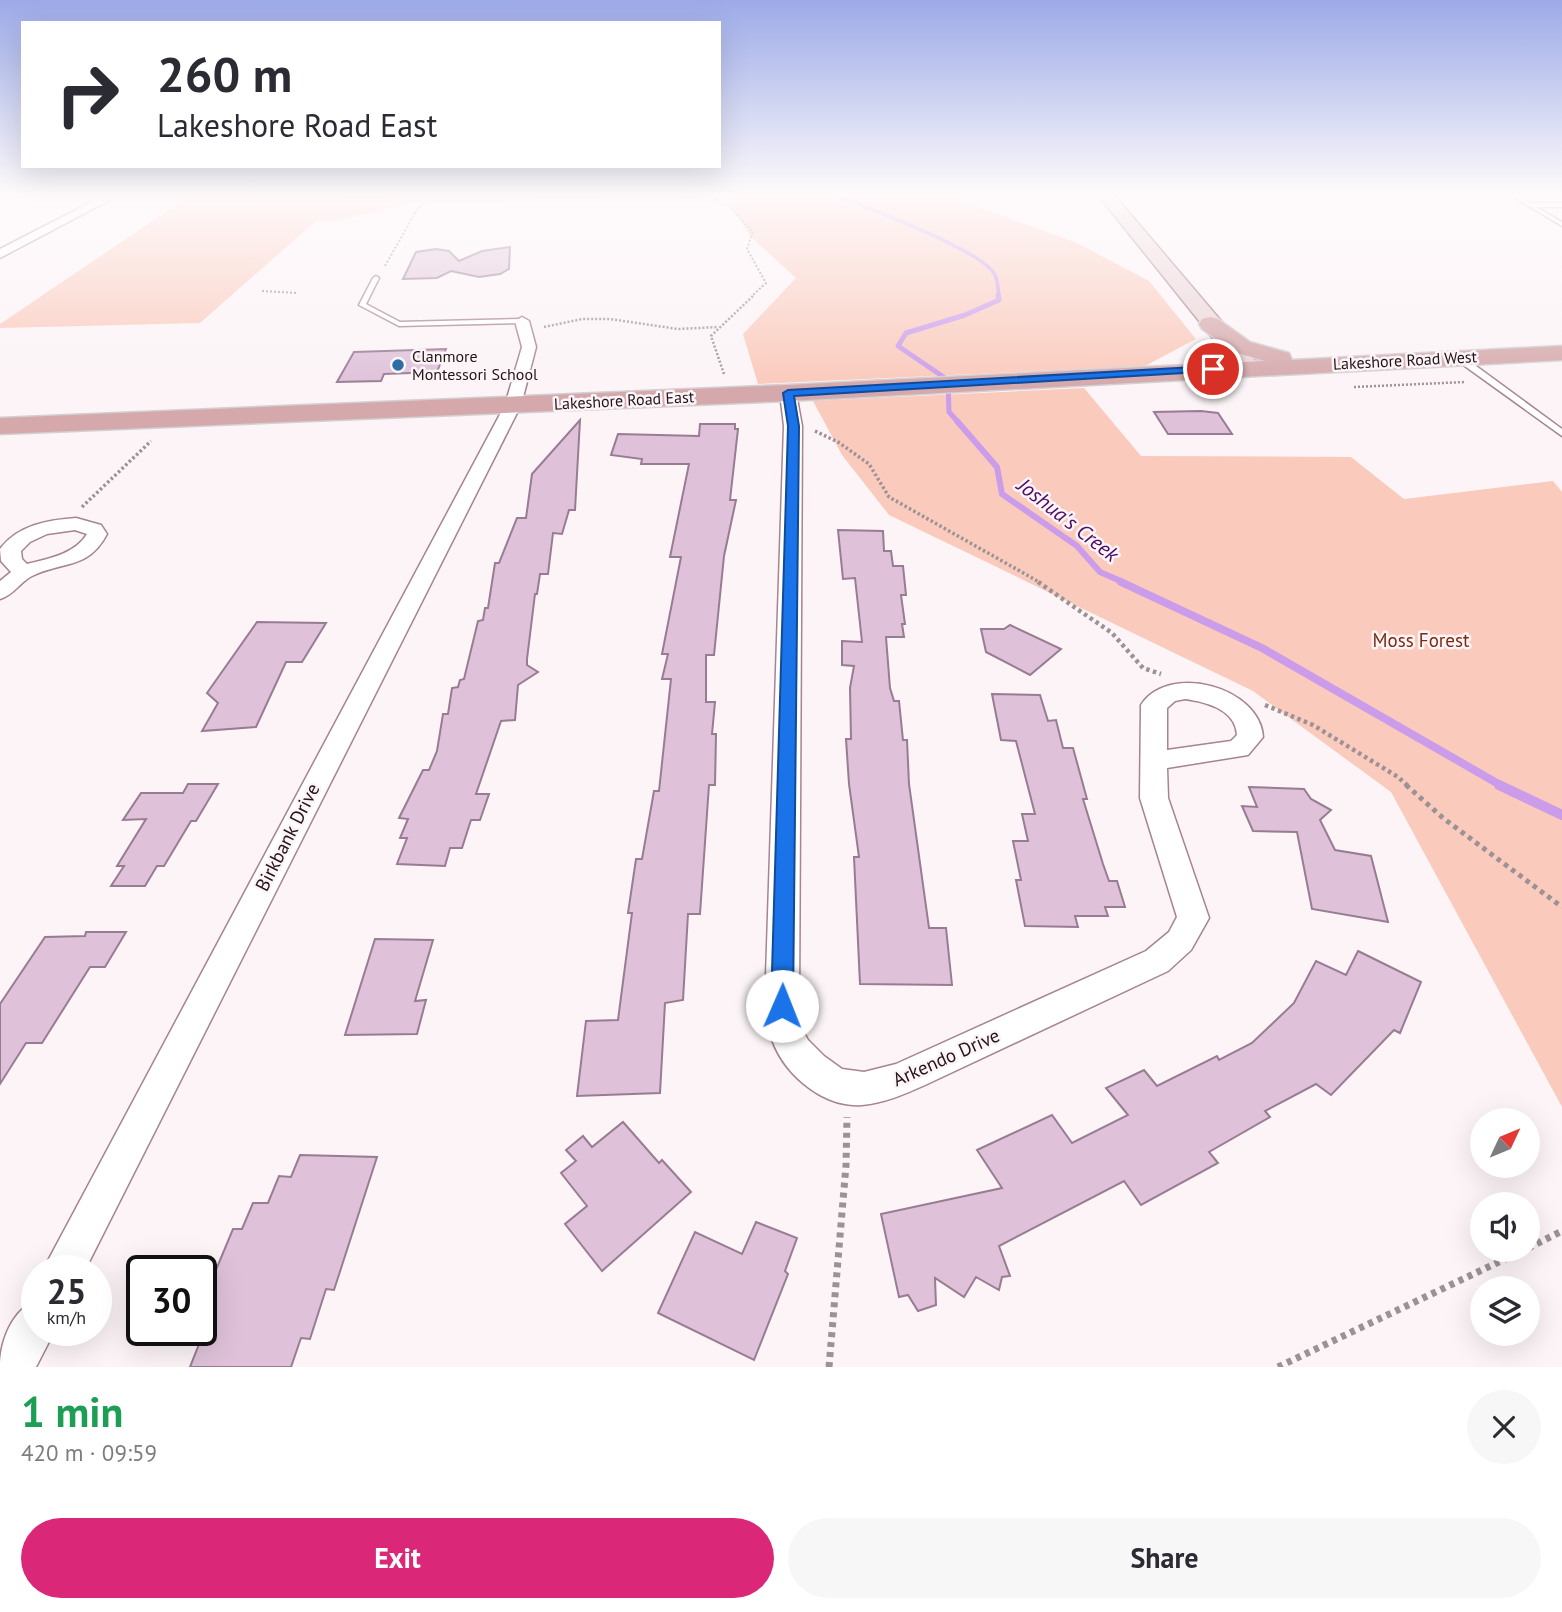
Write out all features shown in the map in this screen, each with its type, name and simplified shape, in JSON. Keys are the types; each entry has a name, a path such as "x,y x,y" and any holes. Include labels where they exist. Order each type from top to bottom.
{"main road":[{"path":"1157,259 1248,367"},
{"path":"1210,324 1233,343 1270,356 1296,358 1363,355 1380,361"},
{"name":"Lakeshore Road West","path":"1248,367 1562,353"},
{"name":"Lakeshore Road East","path":"0,426 788,393 1248,367"}],"street":[{"name":"Birkbank Drive","path":"71,1255 513,405 529,347 524,326"},
{"path":"788,393 793,426 782,1006 788,1035 805,1061 825,1078 847,1088"},
{"path":"0,592 23,572"},
{"name":"Arkendo Drive","path":"847,1088 881,1086 912,1074 1157,961 1180,941 1193,918 1154,798 1155,761"},
{"path":"13,1367 24,1346"}],"lane":[{"path":"376,278 362,305 399,324 524,326"},
{"path":"1458,357 1562,433"},
{"path":"1547,422 1562,422"}],"path":[{"path":"376,278 388,259"},
{"path":"731,395 711,336 766,283 752,259"},
{"path":"262,290 298,293"},
{"path":"524,326 582,319 610,319 678,329 718,327"},
{"path":"1351,388 1489,381"},
{"path":"805,426 838,442 869,464 889,497 1037,581 1112,634 1143,668 1166,675"},
{"path":"81,508 155,438"},
{"path":"1255,701 1313,725 1398,777 1443,818 1562,907"},
{"path":"829,1367 846,1165 847,1088"},
{"path":"1540,1242 1562,1231"},
{"path":"1278,1367 1499,1262"}],"green space":[{"path":"97,259 273,259 200,323 0,328 0,324"},
{"path":"775,259 1107,259 1149,281 1196,339 1145,366 758,384 743,334 796,278"},
{"name":"Moss Forest","path":"1084,388 1141,456 1351,457 1404,499 1553,481 1562,492 1562,1107 1391,792 1253,691 889,515 842,455 813,401"}],"building":[{"path":"413,259 459,261 509,259 509,269 500,274 479,277 451,271 437,278 403,279"},
{"path":"446,349 437,372 384,374 381,381 337,382 354,352"},
{"path":"1154,412 1218,413 1232,434 1168,434"},
{"path":"580,420 575,510 569,510 562,534 553,533 548,574 540,574 535,594 527,665 538,672 518,685 515,720 501,721 476,794 489,794 480,820 471,820 462,848 450,848 445,866 397,864 407,838 400,838 408,819 399,818 423,770 429,770 437,751 443,714 448,714 452,688 458,687 460,680 464,679 478,621 483,620 485,608 488,608 495,563 499,563 517,518 526,518 532,474"},
{"path":"700,424 735,424 735,429 738,429 730,500 736,500 724,556 714,655 706,655 706,702 715,702 712,734 716,734 715,785 709,785 700,914 688,914 683,1000 665,1003 660,1093 577,1096 586,1021 618,1020 636,859 642,859 654,791 659,791 671,679 662,679 668,654 662,654 681,557 670,557 689,464 641,464 642,459 611,455 618,434 699,436"},
{"path":"838,530 883,531 884,551 891,551 893,566 903,566 906,595 901,595 904,637 886,637 890,688 894,701 899,701 903,740 907,740 909,784 929,928 946,928 952,985 860,984 854,857 859,857 846,739 851,739 850,688 854,666 842,665 842,641 862,642 855,578 843,579"},
{"path":"257,622 326,623 302,662 286,662 256,727 202,731 218,703 207,693"},
{"path":"1010,625 1061,649 1030,675 986,652 981,629 1004,629"},
{"path":"992,694 1040,695 1048,721 1056,720 1063,748 1073,748 1087,799 1083,799 1103,864 1109,881 1117,881 1125,907 1105,907 1108,916 1075,916 1078,927 1025,926 1016,880 1021,880 1013,841 1028,841 1022,814 1035,814 1016,741 1001,740"},
{"path":"188,784 218,784 196,821 191,821 164,866 157,866 145,886 111,886 124,866 117,866 146,819 123,820 141,793 183,793"},
{"path":"1249,787 1304,789 1311,799 1331,810 1320,820 1335,850 1371,856 1388,922 1312,909 1297,832 1253,831 1242,806 1257,807"},
{"path":"86,932 126,932 105,967 90,967 42,1043 26,1043 0,1084 0,1004 45,937 85,936"},
{"path":"375,939 433,940 415,1001 426,1000 417,1034 345,1035"},
{"path":"1358,951 1421,982 1400,1033 1394,1030 1331,1095 1316,1084 1265,1111 1270,1117 1209,1152 1218,1163 1141,1205 1124,1181 999,1246 1010,1276 1002,1277 999,1290 976,1277 964,1297 935,1278 936,1305 918,1311 908,1295 899,1297 881,1214 1002,1188 977,1150 1052,1115 1072,1143 1128,1115 1106,1088 1144,1070 1157,1086 1217,1056 1219,1060 1252,1043 1294,1003 1316,961 1346,975"},
{"path":"623,1122 659,1163 662,1160 691,1192 602,1271 565,1224 587,1206 561,1173 576,1161 566,1150 583,1136 592,1147"},
{"path":"300,1155 377,1157 334,1290 326,1289 310,1339 301,1338 291,1367 190,1367 198,1346 217,1346 217,1267 233,1229 242,1229 253,1203 268,1203 279,1176 291,1177"},
{"path":"756,1222 797,1238 785,1271 788,1274 754,1360 658,1313 695,1232 742,1254"}],"waterway":[{"name":"Joshua's Creek","path":"976,259 995,275 999,296"},
{"name":"Joshua's Creek","path":"959,423 949,412 948,380 898,346 906,333 965,315 999,300 998,295"},
{"name":"Joshua's Creek","path":"957,421 997,467 1002,494 1077,546 1100,572 1125,583"},
{"name":"Joshua's Creek","path":"1121,582 1262,648 1502,786"},
{"name":"Joshua's Creek","path":"1499,785 1562,815"}],"place":[{"name":"Clanmore Montessori School","path":"398,365"}],"route":[{"path":"782,1006 793,426 788,393 1213,369"}]}
